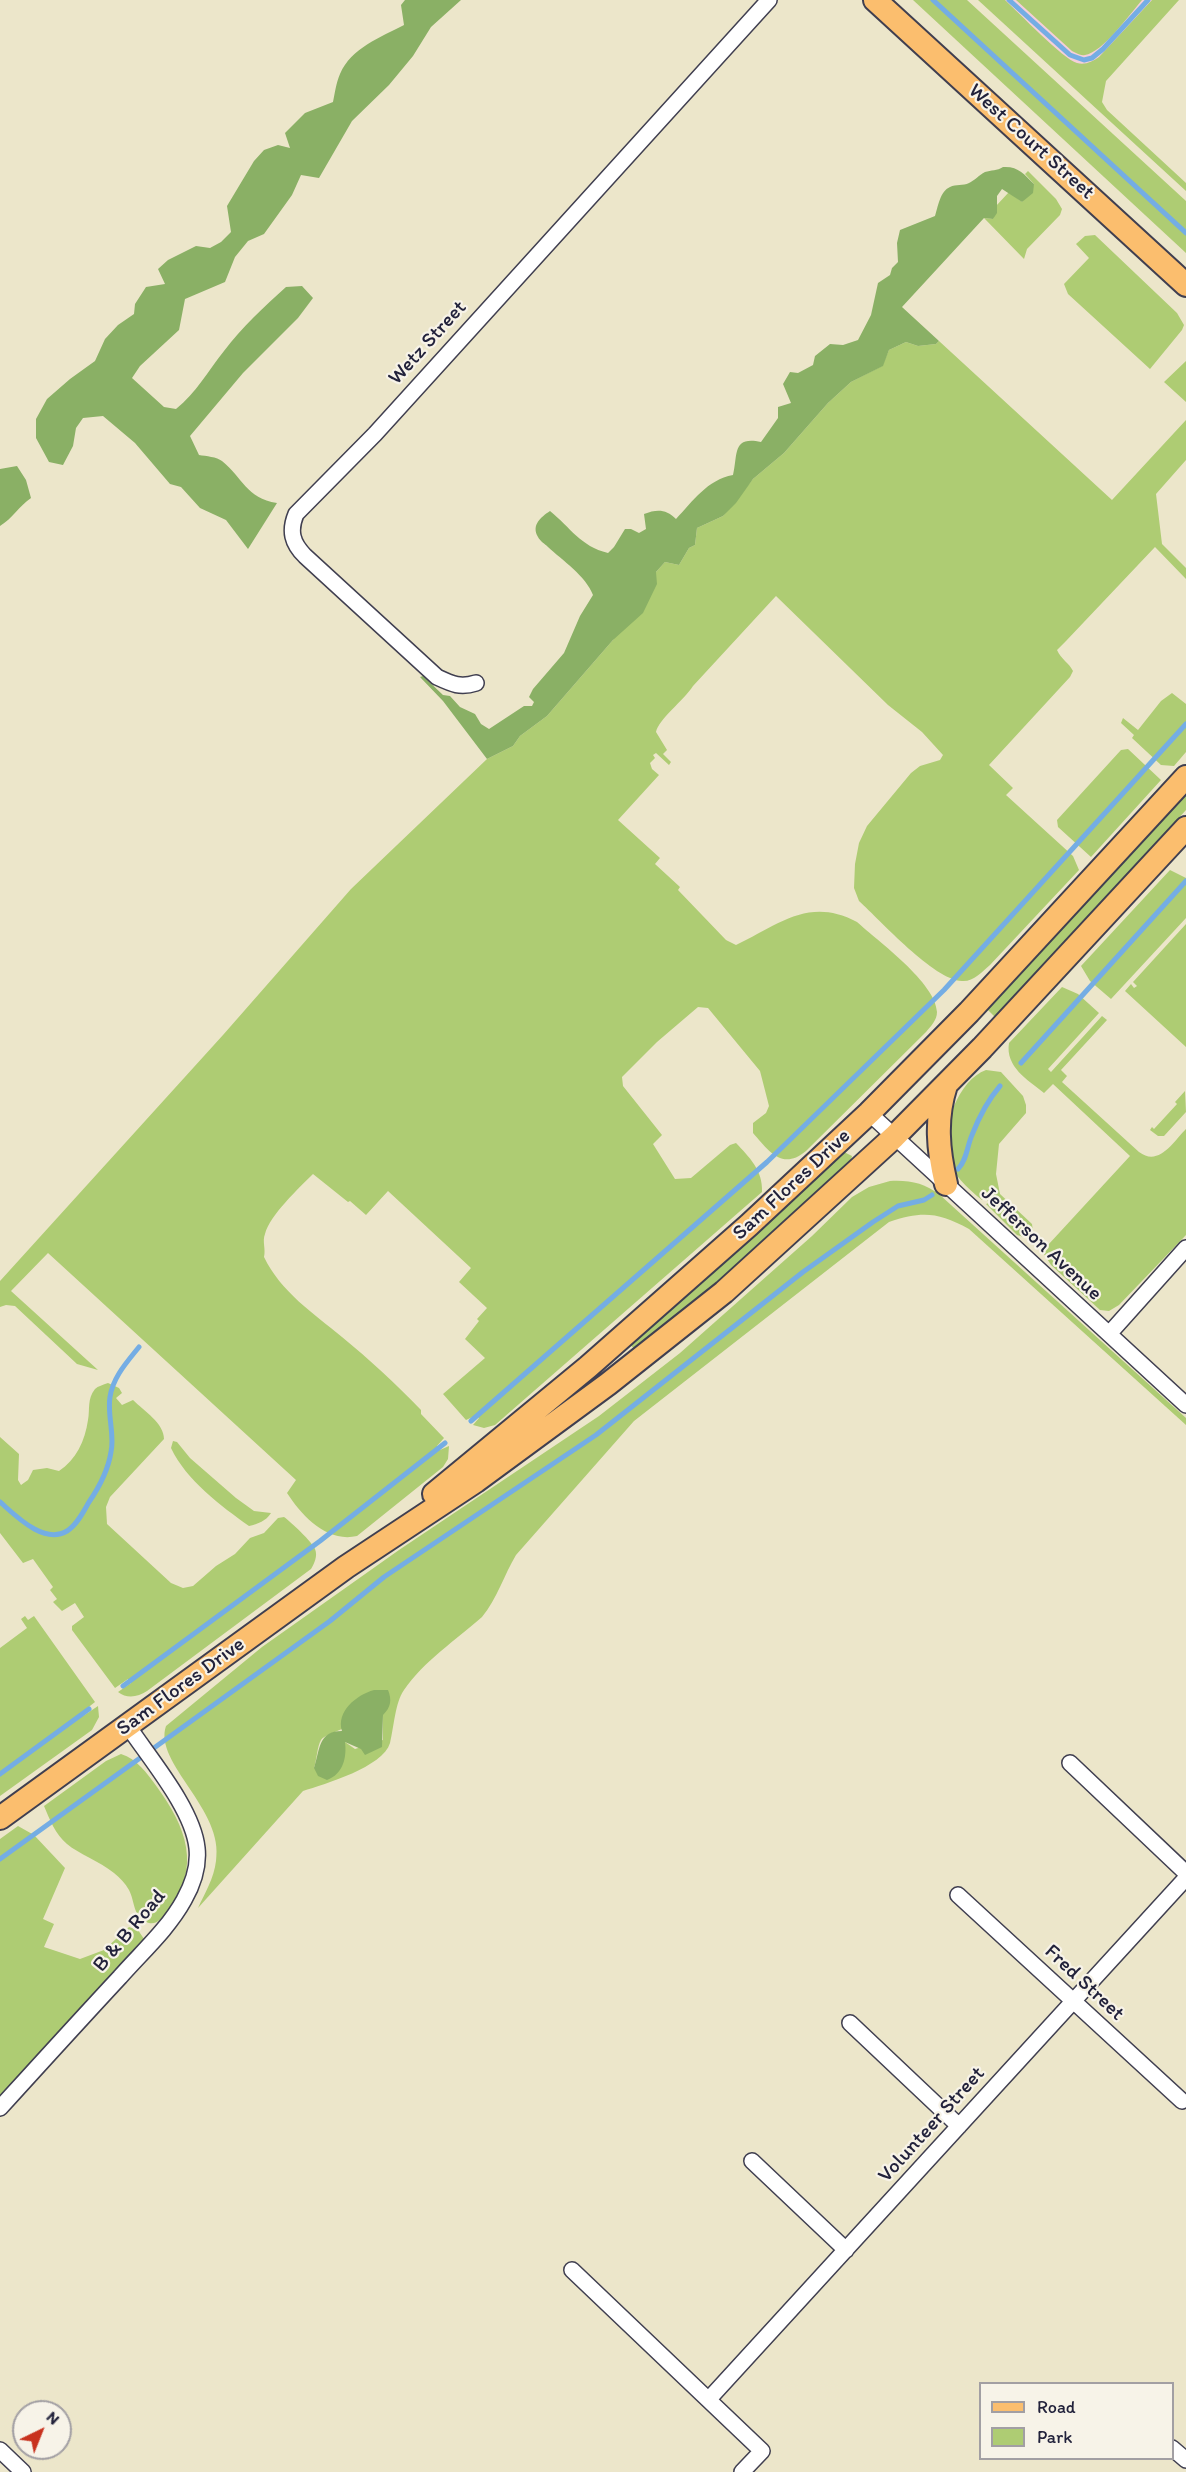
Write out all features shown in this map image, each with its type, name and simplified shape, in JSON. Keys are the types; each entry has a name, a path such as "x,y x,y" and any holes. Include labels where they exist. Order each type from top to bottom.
{"main road":[{"name":"West Court Street","path":"875,0 1186,285"},
{"name":"Sam Flores Drive","path":"0,1818 363,1555 588,1367 749,1226 869,1113 976,1004 1186,777"},
{"name":"Sam Flores Drive","path":"363,1555 442,1506 649,1353 774,1249 947,1084 1060,966 1186,828"},
{"path":"946,1184 938,1132 941,1102 947,1084"}],"street":[{"name":"Wetz Street","path":"476,682 464,686 454,685 437,677 304,556 298,550 292,535 291,527 296,514 375,434 769,0"},
{"name":"Jefferson Avenue","path":"869,1113 1186,1405"},
{"path":"1109,1334 1186,1248"},
{"name":"B & B Road","path":"0,2108 157,1936 178,1910 192,1884 197,1866 197,1848 193,1829 185,1811 128,1726"},
{"path":"1070,1763 1186,1873"},
{"name":"Volunteer Street","path":"709,2399 1186,1878"},
{"name":"Fred Street","path":"958,1895 1182,2101"},
{"path":"850,2023 959,2126"},
{"path":"752,2161 846,2250"},
{"path":"572,2270 762,2451 742,2472"},
{"path":"1174,2449 1186,2460"},
{"path":"0,2450 24,2472"}],"shaded area":[{"path":"993,0 1158,0 1084,82"}],"green space":[{"path":"405,0 461,0 431,27 413,56 389,85 352,121 319,178 301,175 292,195 264,234 248,241 235,257 225,282 185,299 179,330 140,366 132,378 164,407 176,409 196,389 238,334 286,287 302,286 313,298 298,318 243,373 190,436 199,455 220,460 258,497 277,503 248,549 226,520 200,508 181,487 170,484 135,443 103,416 83,418 76,428 73,446 63,465 49,462 36,438 36,419 47,399 95,361 105,339 118,325 134,314 135,304 146,287 165,284 158,269 168,260 196,246 210,248 221,242 231,232 227,206 254,161 264,150 278,145 290,148 285,133 305,113 333,102 340,74 351,57 367,44 404,25 401,5"},
{"path":"913,0 967,0 1186,201 1186,253"},
{"path":"978,0 1005,0 1070,60 1083,64 1099,57 1152,0 1179,0 1106,81 1102,102 1107,110 1186,183 1186,191"},
{"path":"1016,0 1142,0 1108,40 1092,53 1080,55 1072,51"},
{"path":"1003,167 1017,169 1024,174 1034,184 1033,193 1022,202 1002,189 997,196 997,213 993,219 984,218 902,307 939,341 936,344 918,346 906,342 889,350 883,366 851,382 828,403 784,453 753,479 736,503 723,516 697,528 695,545 689,548 679,565 665,562 656,572 657,584 643,613 613,640 547,716 520,736 513,746 487,759 443,701 420,677 423,676 443,695 450,696 460,707 475,714 481,724 489,729 524,706 532,706 534,702 529,697 533,689 564,653 580,616 593,595 585,581 539,538 536,525 540,519 550,511 583,541 608,553 625,529 639,533 646,529 644,514 661,511 669,513 676,519 708,486 733,475 736,454 741,444 752,441 761,442 778,418 778,407 791,403 783,384 790,372 798,373 813,365 815,356 830,344 843,345 858,340 871,315 878,283 890,275 892,268 898,262 897,243 900,230 935,216 940,200 947,189 967,184 985,172"},
{"path":"1028,171 1056,199 1062,209 1060,215 1027,249 1024,259 984,218 993,219 996,206 1009,192 1022,202 1034,184 1025,174"},
{"path":"1095,235 1177,313 1184,325 1150,369 1068,294 1064,284 1089,258 1076,244 1085,236"},
{"path":"939,341 1112,500 1186,420 1186,460 1156,494 1162,544 1186,568 1186,579 1155,547 1057,650 1073,671 1070,677 989,765 1013,788 1006,795 1073,856 1079,870 990,965 974,978 962,981 950,978 923,961 908,948 859,901 854,888 855,864 859,843 867,826 911,773 920,766 940,760 943,755 922,732 888,705 776,596 661,722 656,732 667,750 663,754 671,762 669,765 656,753 653,755 655,758 650,763 652,769 659,775 618,820 660,858 655,864 680,887 678,890 726,940 736,945 780,922 809,913 824,912 840,915 857,922 905,963 927,988 934,1001 937,1015 926,1032 806,1151 790,1159 783,1159 770,1152 753,1133 753,1123 766,1113 769,1106 760,1071 708,1008 698,1007 657,1042 622,1077 623,1086 662,1135 653,1144 675,1179 691,1178 730,1145 736,1143 758,1171 762,1192 495,1425 484,1428 473,1425 479,1418 477,1415 466,1420 443,1394 485,1358 465,1339 487,1308 459,1282 471,1268 388,1191 366,1215 313,1174 286,1202 268,1227 264,1237 264,1257 279,1281 298,1301 352,1345 421,1410 421,1414 444,1438 437,1446 440,1450 449,1446 448,1459 443,1467 357,1536 346,1537 326,1532 308,1519 287,1493 296,1480 48,1253 11,1291 98,1370 77,1364 15,1306 0,1307 0,1281 223,1035 351,889 487,759 513,746 520,736 547,716 613,640 656,572 665,562 679,565 689,548 695,545 697,528 723,516 753,479 784,453 828,403 851,382 882,366 889,350 906,342 918,346 936,344"},
{"path":"1186,361 1186,402 1164,382"},
{"path":"17,466 26,480 31,498 0,526 0,469"},
{"path":"1172,693 1186,704 1186,752 1174,766 1161,765 1132,738 1134,735 1121,723 1123,718 1138,730 1161,701"},
{"path":"1128,749 1161,780 1091,857 1058,827 1057,820 1121,750"},
{"path":"1186,791 1186,810 996,1018 987,1009"},
{"path":"1170,870 1186,878 1186,918 1111,999 1090,981 1081,966"},
{"path":"1186,924 1186,1047 1125,991 1131,984 1134,988 1137,986 1133,982"},
{"path":"1062,987 1078,994 1099,1013 1048,1069 1051,1072 1102,1016 1107,1020 1061,1070 1067,1076 1062,1082 1146,1156 1153,1157 1165,1151 1186,1129 1186,1235 1119,1305 1109,1311 1100,1310 1051,1265 1044,1254 1048,1245 1130,1156 1053,1084 1044,1093 1025,1078 1014,1066 1009,1052 1009,1043"},
{"path":"986,1070 1001,1072 1023,1096 1026,1105 1026,1113 999,1144 996,1174 1000,1194 1032,1224 1033,1232 1027,1238 1017,1235 986,1204 989,1203 986,1198 982,1200 966,1186 952,1169 947,1156 947,1133 954,1107 967,1084 976,1075"},
{"path":"1185,1091 1186,1112 1164,1136 1158,1136 1150,1130 1152,1127 1154,1129 1177,1104 1175,1102"},
{"path":"844,1152 852,1156 850,1165 710,1290 636,1350 629,1344"},
{"path":"890,1181 904,1181 917,1183 940,1195 1186,1418 1186,1425 969,1229 948,1219 930,1215 911,1216 889,1222 634,1421 516,1555 492,1603 482,1617 412,1679 401,1695 390,1743 385,1752 365,1767 303,1791 198,1908 213,1873 216,1861 216,1842 201,1806 170,1756 165,1740 166,1726 262,1647 399,1550 599,1416 680,1353 812,1236 852,1197 869,1187","holes":["383,1715 383,1740 355,1749 345,1742 314,1768 321,1740 339,1730"]},
{"path":"108,1383 119,1388 122,1393 116,1398 122,1405 133,1400 153,1418 161,1428 164,1439 110,1497 106,1507 107,1524 171,1583 183,1588 193,1586 216,1566 235,1554 250,1538 264,1533 278,1518 284,1517 296,1527 313,1546 316,1554 311,1569 147,1691 132,1696 125,1696 118,1692 131,1683 128,1679 115,1688 72,1630 72,1626 84,1617 75,1603 62,1611 53,1602 57,1599 50,1590 53,1587 33,1559 23,1563 0,1533 0,1437 19,1454 18,1480 21,1485 28,1480 33,1470 47,1468 59,1471 75,1456 82,1442 87,1428 92,1393 98,1387"},
{"path":"173,1441 177,1442 190,1458 236,1498 254,1511 271,1513 269,1516 262,1522 249,1526 227,1510 205,1492 186,1471 171,1448"},
{"path":"25,1616 28,1620 34,1616 95,1702 81,1713 83,1716 98,1706 99,1717 92,1730 0,1796 0,1648 27,1628 21,1619"},
{"path":"388,1690 390,1697 388,1709 383,1715 382,1747 365,1755 361,1749 345,1742 343,1765 337,1774 327,1780 318,1776 314,1768 324,1738 328,1734 342,1731 342,1717 349,1705 367,1692"},
{"path":"121,1754 137,1763 157,1787 176,1817 186,1847 185,1879 166,1913 155,1923 149,1923 140,1918 129,1890 116,1875 72,1848 59,1836 44,1806 106,1761"},
{"path":"18,1826 34,1835 65,1868 43,1919 54,1924 44,1947 80,1959 104,1950 129,1927 138,1930 144,1939 0,2098 0,1839"}],"waterway":[{"path":"933,0 1186,233"},
{"path":"1009,0 1070,55 1084,60 1092,58 1103,49 1148,0"},
{"path":"471,1421 767,1162 944,990 1186,724"},
{"path":"1021,1063 1186,881"},
{"path":"958,1169 981,1115 1000,1086"},
{"path":"0,1859 330,1621 384,1577 596,1435 803,1272 873,1222 898,1206 924,1200 932,1195"},
{"path":"0,1502 22,1521 40,1532 58,1534 74,1525 106,1472 112,1445 109,1404 112,1390 121,1370 139,1347"},
{"path":"123,1686 320,1541 445,1443"},
{"path":"0,1774 89,1709"}]}
